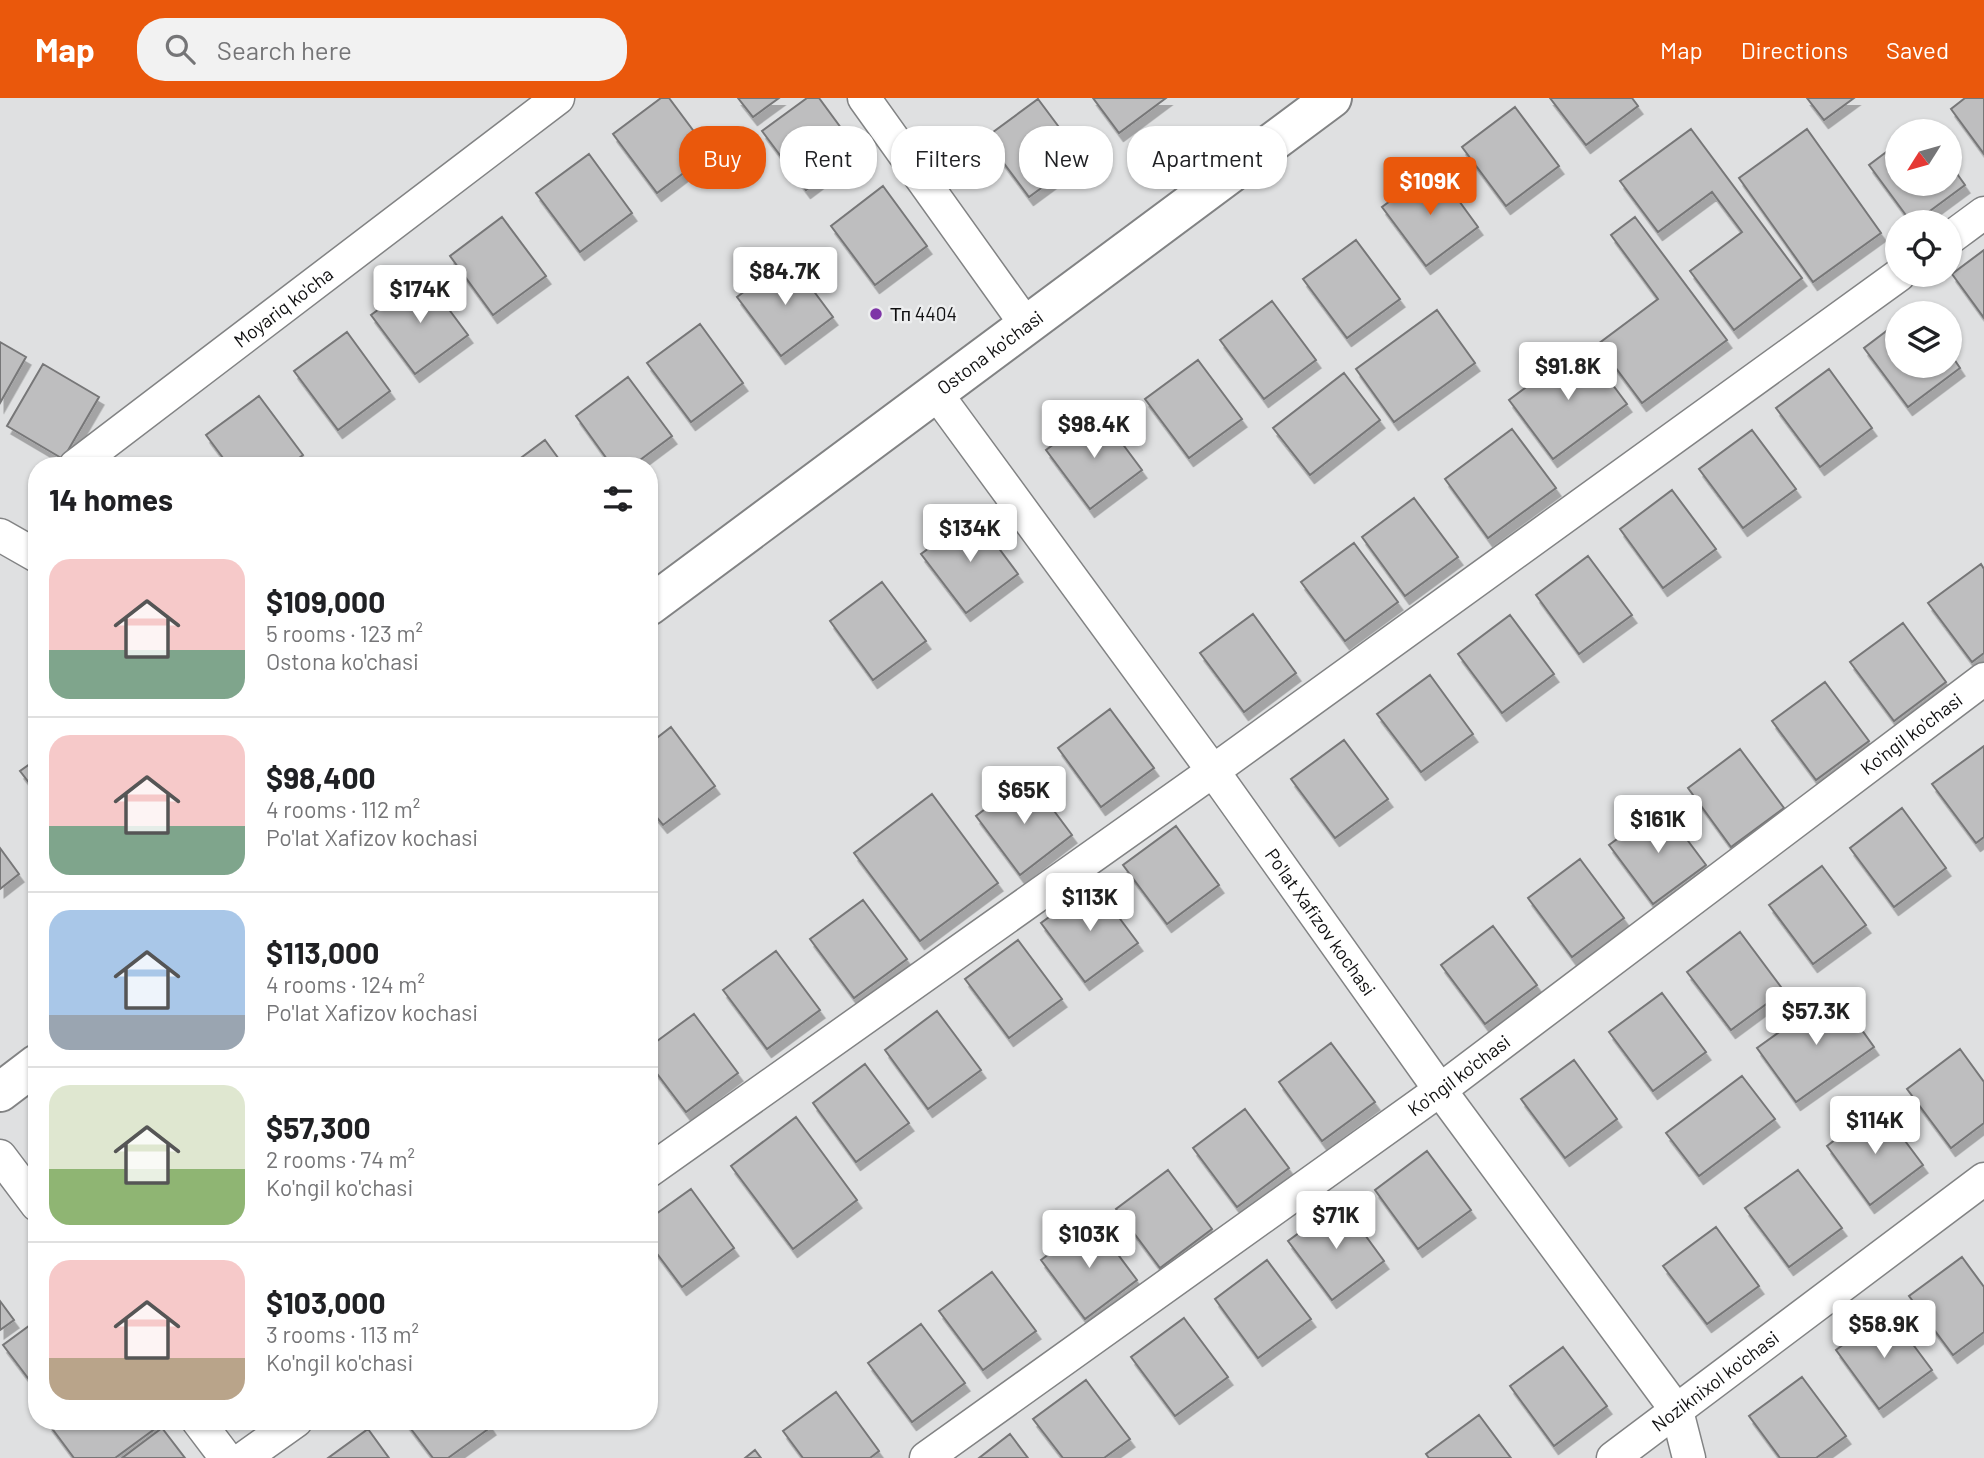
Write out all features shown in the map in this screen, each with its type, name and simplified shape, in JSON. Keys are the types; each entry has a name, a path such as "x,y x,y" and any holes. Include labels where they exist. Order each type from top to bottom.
{"street":[{"name":"Moyariq ko'cha","path":"87,457 558,98"},
{"path":"864,98 1027,326"},
{"name":"Ostona ko'chasi","path":"658,599 1332,98"},
{"path":"1962,230 1984,214"},
{"path":"658,1165 1213,771 1885,285"},
{"name":"Po'lat Xafizov kochasi","path":"936,393 1213,771 1440,1090 1677,1411 1689,1458"},
{"path":"0,535 28,551"},
{"name":"Ko'ngil ko'chasi","path":"926,1458 1440,1090 1984,679"},
{"path":"0,1092 28,1071"},
{"path":"0,1156 28,1193"},
{"name":"Noziknixol ko'chasi","path":"1613,1458 1984,1179"},
{"path":"205,1430 226,1458"},
{"path":"244,1458 283,1430"}],"building":[{"path":"661,98 669,98 690,126 679,126 679,176 657,193 613,134"},
{"path":"738,98 779,98 753,117"},
{"path":"807,98 819,98 840,126 780,126 780,155 766,136 766,128"},
{"path":"1093,98 1166,98 1127,126 1119,133"},
{"path":"1550,98 1632,98 1638,106 1586,145"},
{"path":"1807,98 1854,98 1824,120"},
{"path":"1965,98 1984,98 1984,154 1962,124 1962,119 1958,119 1951,109"},
{"path":"1038,99 1058,126 1019,126 1019,184 1005,165 1005,126 1001,126"},
{"path":"1515,107 1559,166 1506,206 1462,147"},
{"path":"1691,129 1802,278 1734,330 1690,271 1742,232 1712,192 1658,232 1620,181"},
{"path":"1807,129 1881,233 1813,282 1739,178"},
{"path":"1885,153 1885,187 1869,165"},
{"path":"589,154 632,213 580,252 536,193"},
{"path":"1435,168 1478,227 1426,266 1382,207"},
{"path":"883,186 927,246 875,285 831,226"},
{"path":"1023,189 1040,189 1029,197"},
{"path":"1892,196 1950,196 1931,210 1902,210"},
{"path":"502,217 546,276 493,315 450,256"},
{"path":"1635,217 1727,340 1642,403 1598,344 1658,299 1611,235"},
{"path":"1356,240 1400,299 1347,338 1303,279"},
{"path":"1984,250 1984,318 1961,287 1962,266"},
{"path":"789,258 833,317 781,356 737,297"},
{"path":"424,276 468,335 415,374 371,315"},
{"path":"1272,301 1316,360 1264,399 1220,340"},
{"path":"1437,310 1475,363 1394,422 1356,369"},
{"path":"700,324 743,383 691,422 647,363"},
{"path":"347,332 390,391 338,430 294,371"},
{"path":"1885,332 1885,376 1864,348"},
{"path":"0,342 26,357 0,403"},
{"path":"1583,345 1627,404 1553,459 1509,400"},
{"path":"1198,360 1242,419 1189,458 1145,399"},
{"path":"43,364 99,397 64,457 60,457 7,426"},
{"path":"1829,369 1872,428 1820,467 1776,408"},
{"path":"1344,373 1380,420 1310,475 1273,428"},
{"path":"628,377 672,436 644,457 606,457 576,416"},
{"path":"1886,378 1947,378 1908,407"},
{"path":"259,396 303,455 222,457 206,435"},
{"path":"1098,411 1142,470 1090,509 1046,450"},
{"path":"1512,429 1556,488 1488,538 1445,479"},
{"path":"1752,430 1796,489 1743,528 1699,469"},
{"path":"545,440 557,457 522,457"},
{"path":"1672,490 1716,549 1663,588 1620,529"},
{"path":"1414,498 1458,557 1405,596 1362,537"},
{"path":"974,515 1018,574 966,613 921,554"},
{"path":"1354,543 1398,602 1345,641 1301,582"},
{"path":"1588,556 1632,615 1579,654 1536,595"},
{"path":"1981,564 1984,569 1984,653 1972,662 1928,603"},
{"path":"882,582 926,641 873,680 830,621"},
{"path":"1253,614 1296,673 1244,712 1200,653"},
{"path":"1510,615 1554,674 1502,713 1458,654"},
{"path":"1903,623 1946,682 1894,721 1850,662"},
{"path":"1430,675 1473,734 1421,772 1377,714"},
{"path":"1825,682 1869,741 1816,780 1772,721"},
{"path":"1110,709 1154,768 1101,807 1058,748"},
{"path":"671,727 715,786 663,825 658,819 658,737"},
{"path":"1344,740 1388,799 1335,838 1291,779"},
{"path":"1984,746 1984,837 1976,843 1932,784"},
{"path":"1740,749 1784,808 1731,847 1688,788"},
{"path":"28,765 28,781 20,771"},
{"path":"1028,776 1072,835 1020,875 976,816"},
{"path":"932,794 998,883 920,941 854,853"},
{"path":"1662,806 1706,865 1653,904 1609,845"},
{"path":"1902,808 1946,868 1894,907 1850,848"},
{"path":"1176,826 1219,885 1167,924 1123,865"},
{"path":"0,848 19,874 0,889"},
{"path":"1580,859 1624,918 1572,957 1528,898"},
{"path":"1822,866 1866,925 1813,964 1769,905"},
{"path":"1094,884 1138,943 1085,982 1041,923"},
{"path":"863,900 907,959 854,998 810,939"},
{"path":"1493,926 1537,985 1485,1024 1441,965"},
{"path":"1740,932 1784,991 1731,1030 1687,972"},
{"path":"1018,940 1062,999 1009,1038 965,979"},
{"path":"776,951 820,1010 767,1049 723,990"},
{"path":"1835,992 1874,1047 1796,1102 1757,1048"},
{"path":"1662,993 1706,1052 1653,1091 1609,1032"},
{"path":"937,1011 981,1070 928,1109 885,1050"},
{"path":"694,1014 738,1073 686,1112 658,1075 658,1040"},
{"path":"1331,1043 1375,1102 1322,1141 1279,1082"},
{"path":"1960,1049 1984,1082 1984,1123 1951,1148 1907,1089"},
{"path":"1574,1060 1617,1119 1565,1158 1521,1099"},
{"path":"865,1064 909,1123 856,1162 813,1103"},
{"path":"1742,1076 1775,1119 1699,1176 1666,1133"},
{"path":"1879,1106 1923,1165 1870,1205 1827,1146"},
{"path":"1245,1109 1289,1168 1237,1207 1193,1148"},
{"path":"796,1117 857,1200 793,1249 731,1166"},
{"path":"1427,1151 1471,1210 1418,1249 1375,1190"},
{"path":"1168,1170 1212,1229 1160,1268 1116,1209"},
{"path":"1798,1170 1842,1228 1789,1267 1745,1208"},
{"path":"691,1189 734,1248 682,1287 658,1255 658,1213"},
{"path":"1341,1202 1384,1261 1332,1300 1288,1241"},
{"path":"1093,1221 1137,1280 1085,1319 1041,1260"},
{"path":"1716,1227 1759,1286 1707,1324 1663,1266"},
{"path":"1962,1257 1984,1287 1984,1332 1953,1355 1909,1296"},
{"path":"1267,1260 1311,1319 1258,1358 1215,1299"},
{"path":"992,1272 1036,1331 983,1370 939,1311"},
{"path":"0,1301 14,1320 0,1330"},
{"path":"1888,1311 1932,1370 1879,1409 1836,1350"},
{"path":"1184,1318 1228,1377 1175,1416 1131,1357"},
{"path":"921,1324 965,1383 912,1422 868,1363"},
{"path":"28,1327 28,1378 3,1345"},
{"path":"1563,1347 1607,1406 1554,1446 1510,1386"},
{"path":"1802,1377 1846,1436 1816,1458 1780,1458 1749,1416"},
{"path":"1086,1380 1130,1439 1104,1458 1063,1458 1033,1419"},
{"path":"836,1392 879,1451 870,1458 803,1458 783,1431"},
{"path":"1479,1415 1511,1458 1429,1458 1426,1454"},
{"path":"53,1430 153,1430 115,1458 74,1458"},
{"path":"159,1430 164,1430 185,1458 122,1458"},
{"path":"369,1430 389,1458 328,1458"},
{"path":"412,1430 487,1430 448,1458 433,1458"},
{"path":"1010,1434 1028,1458 979,1458"},
{"path":"755,1450 761,1458 745,1458"}],"place":[{"name":"Тп 4404","path":"876,314"}]}
